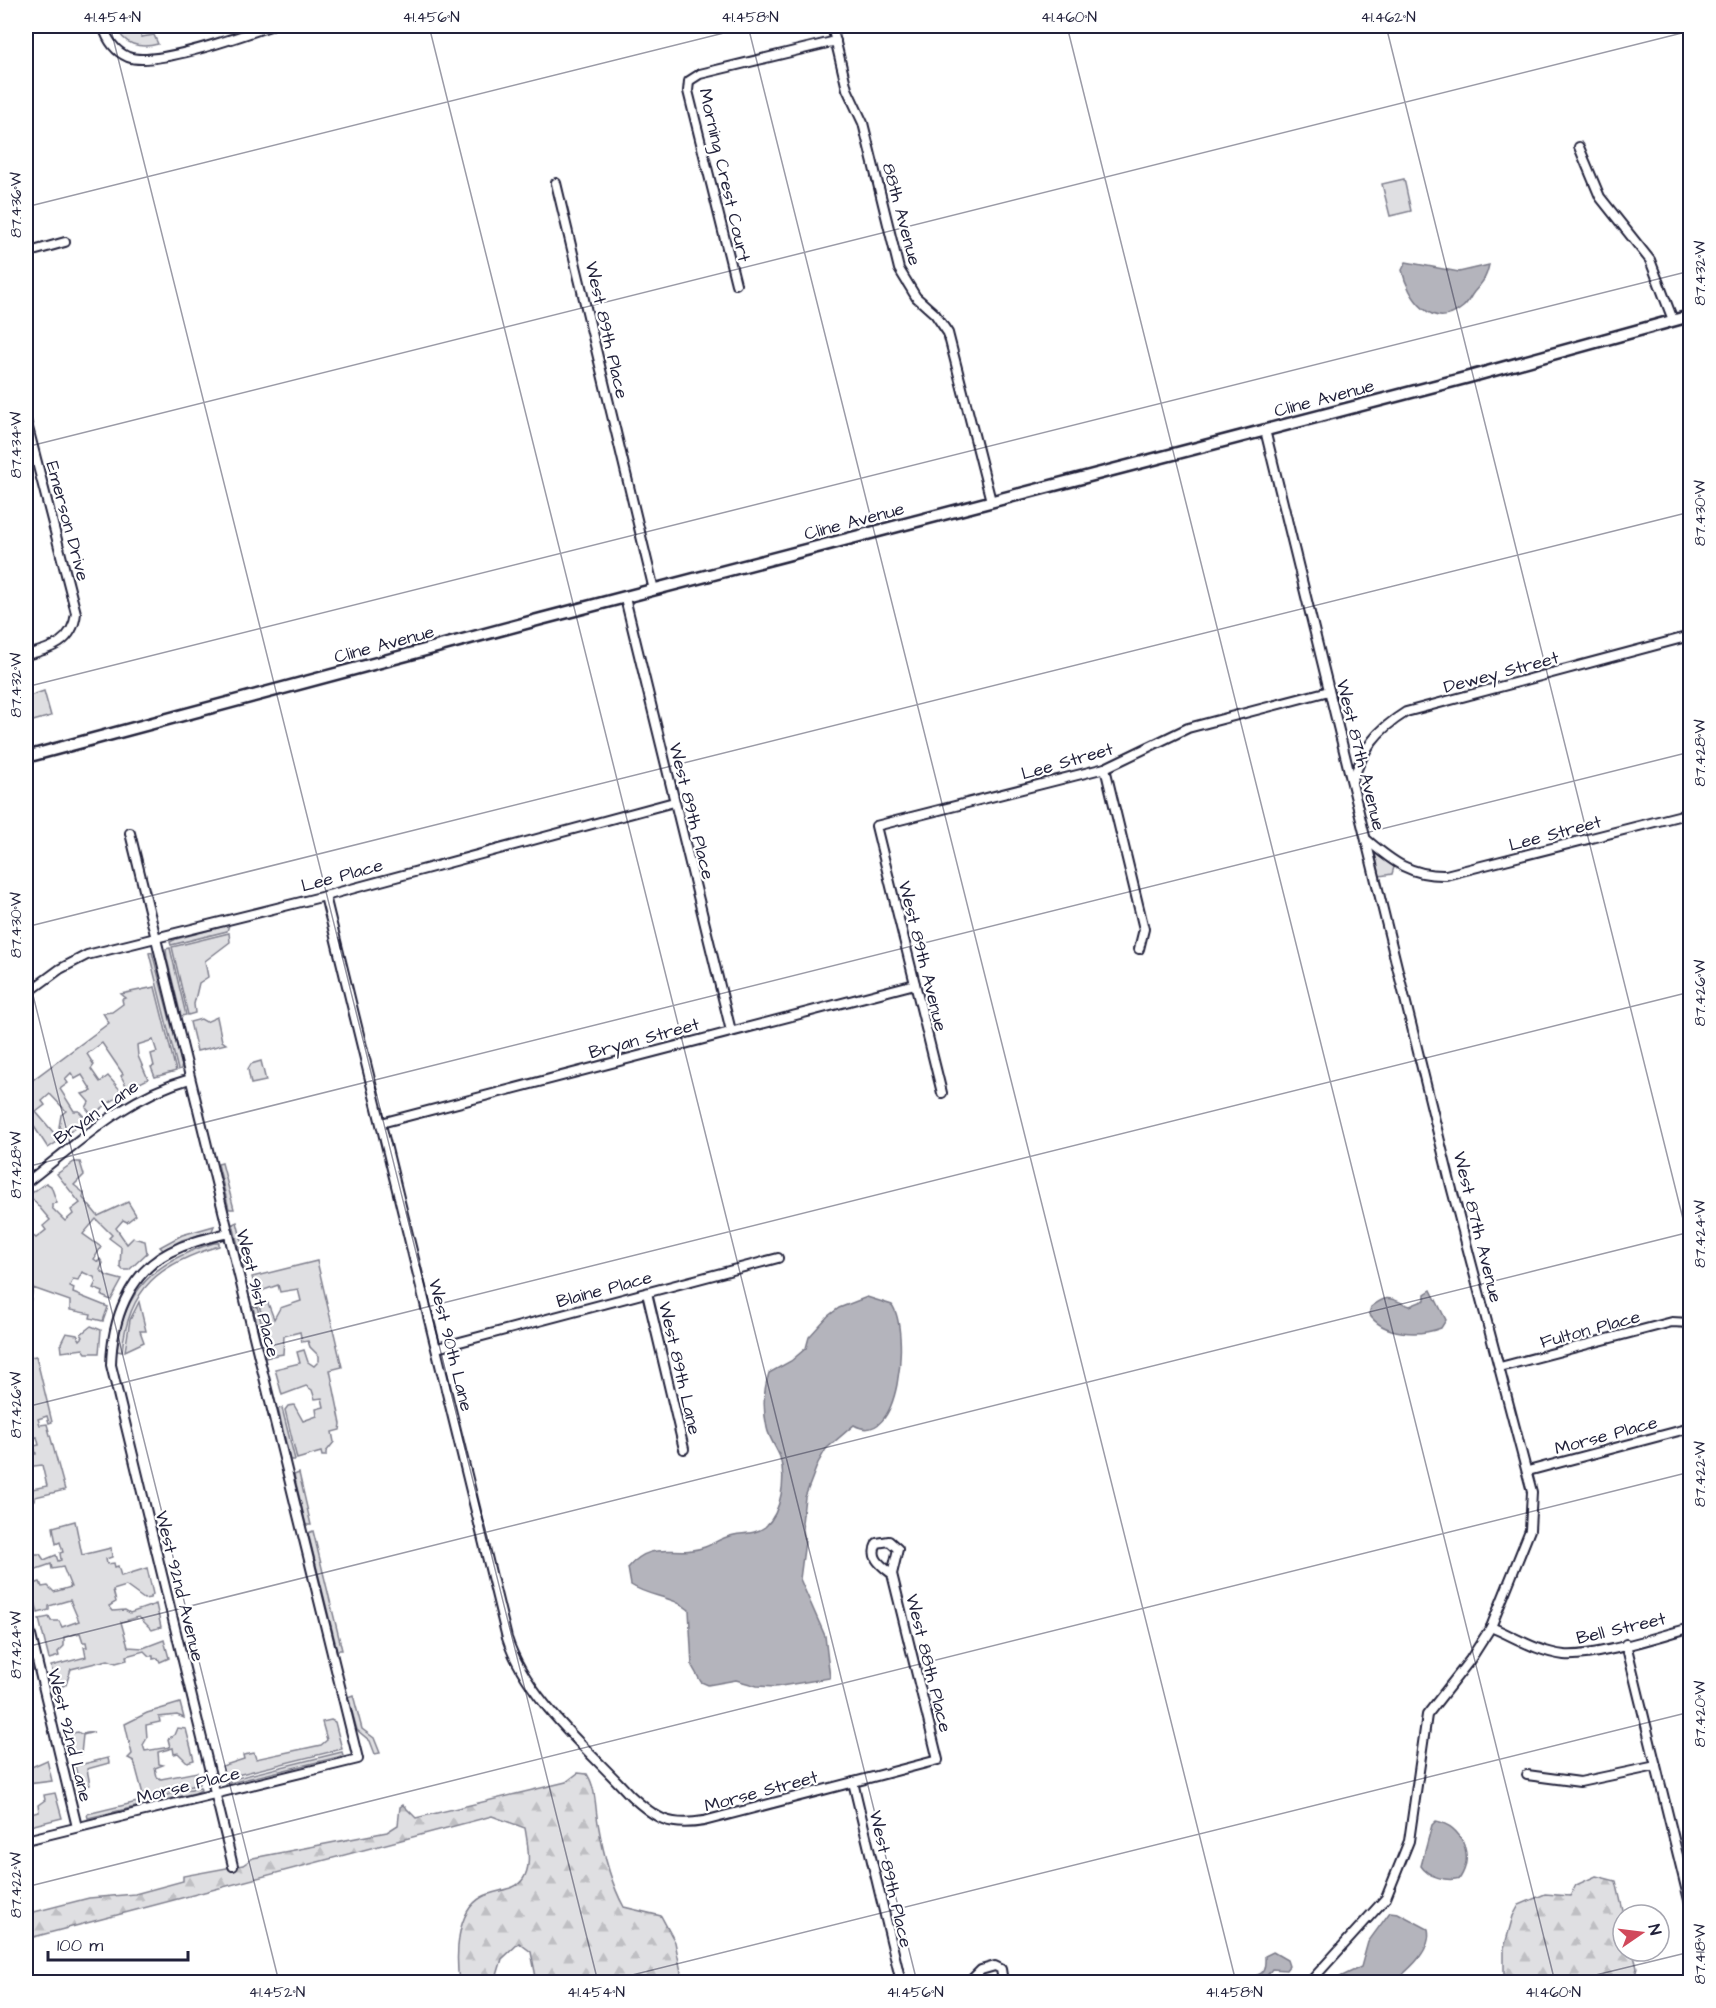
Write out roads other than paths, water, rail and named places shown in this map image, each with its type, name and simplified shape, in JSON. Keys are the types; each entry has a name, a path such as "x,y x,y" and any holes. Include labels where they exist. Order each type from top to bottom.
{"street":[{"path":"103,26 114,48 125,56 139,60 156,58 270,26"},
{"name":"88th Avenue","path":"832,26 848,89 863,123 899,269 916,297 935,314 948,333 992,501"},
{"name":"Morning Crest Court","path":"736,284 688,91 689,81 699,74 836,41"},
{"path":"1579,147 1600,197 1650,260 1673,320"},
{"name":"West 89th Place","path":"556,183 654,590"},
{"path":"26,253 65,242"},
{"name":"Cline Avenue","path":"26,757 1469,377 1690,316"},
{"name":"Emerson Drive","path":"26,420 76,613 71,631 55,646 26,656"},
{"name":"West 87th Avenue","path":"1265,430 1460,1220 1532,1492 1530,1530 1491,1627 1470,1660 1427,1715 1409,1841 1386,1898 1310,1983"},
{"name":"West 89th Place","path":"625,598 730,1031"},
{"name":"Dewey Street","path":"1352,781 1363,753 1383,726 1406,712 1690,636"},
{"name":"Lee Street","path":"876,826 1105,768 1188,728 1329,691"},
{"path":"1105,768 1144,929 1139,950"},
{"name":"Lee Place","path":"26,994 87,955 325,896 674,802"},
{"name":"Lee Street","path":"1366,839 1385,855 1412,872 1446,875 1690,813"},
{"name":"West 89th Avenue","path":"876,826 942,1094"},
{"name":"West 91st Place","path":"130,833 358,1759"},
{"name":"West 90th Lane","path":"325,896 507,1638 517,1665 530,1687 608,1771"},
{"path":"26,976 33,988"},
{"name":"Bryan Street","path":"381,1123 915,984"},
{"name":"Bryan Lane","path":"26,1183 128,1104 162,1087 190,1079"},
{"name":"West 92nd Avenue","path":"228,1233 191,1243 169,1252 134,1284 120,1312 112,1336 111,1365 233,1866"},
{"name":"Blaine Place","path":"436,1348 778,1258"},
{"name":"West 89th Lane","path":"647,1293 684,1449"},
{"name":"Fulton Place","path":"1500,1367 1672,1322 1689,1322"},
{"name":"Morse Place","path":"1528,1470 1690,1428"},
{"name":"West 88th Place","path":"892,1574 938,1760"},
{"name":"West 92nd Lane","path":"26,1616 77,1827"},
{"name":"Bell Street","path":"1491,1627 1543,1650 1565,1655 1584,1654 1690,1628"},
{"path":"1626,1644 1690,1904"},
{"name":"Morse Place","path":"26,1840 358,1759"},
{"name":"Morse Street","path":"608,1771 647,1811 667,1822 680,1824 704,1821 938,1760"},
{"path":"1527,1774 1580,1782 1656,1766"},
{"name":"West 89th Place","path":"852,1782 901,1983"},
{"path":"969,1983 981,1970 993,1966 1001,1969 1003,1983"}]}
